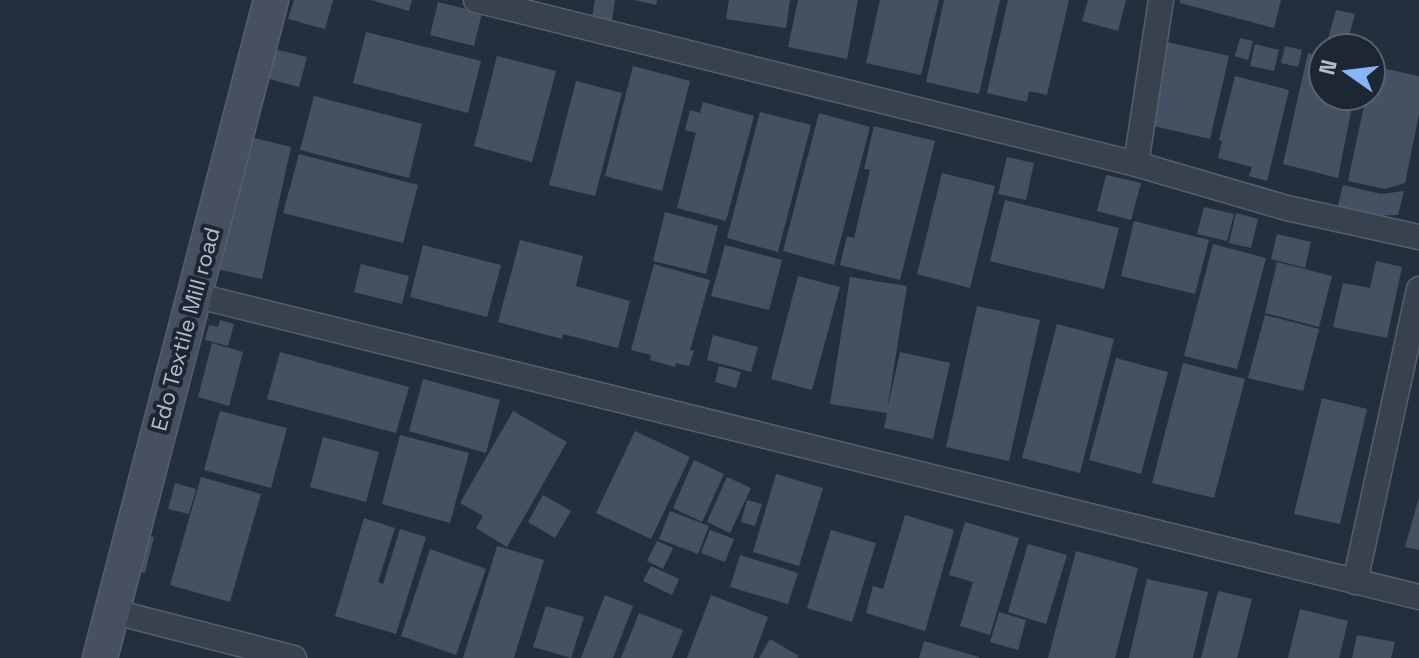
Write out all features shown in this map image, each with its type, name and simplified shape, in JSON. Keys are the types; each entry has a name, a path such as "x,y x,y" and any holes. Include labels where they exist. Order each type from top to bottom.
{"street":[{"name":"Edo Textile Mill road","path":"100,658 271,0"},
{"path":"476,0 1136,164 1287,208 1419,237"},
{"path":"1136,164 1161,0"},
{"path":"1355,582 1419,289"},
{"path":"194,295 1419,597"},
{"path":"111,611 294,658"}],"building":[{"path":"294,0 333,0 325,29 288,19"},
{"path":"371,0 412,0 409,11"},
{"path":"595,0 615,0 612,21 592,18"},
{"path":"634,0 657,0 656,5"},
{"path":"729,0 790,0 786,28 726,19"},
{"path":"798,0 858,0 847,59 788,47"},
{"path":"880,0 939,0 921,75 866,63"},
{"path":"944,0 1000,0 979,94 926,82"},
{"path":"1008,0 1069,0 1047,95 1029,91 1027,102 987,93"},
{"path":"1088,0 1126,0 1118,31 1082,21"},
{"path":"1180,0 1281,0 1274,28 1180,3"},
{"path":"438,2 482,13 474,46 430,35"},
{"path":"1336,10 1355,14 1350,32 1330,32"},
{"path":"366,32 481,61 468,113 353,83"},
{"path":"1240,38 1253,41 1248,60 1235,56"},
{"path":"1167,42 1229,56 1210,139 1149,125"},
{"path":"1255,44 1279,50 1274,71 1250,66"},
{"path":"1285,46 1302,50 1298,67 1281,63"},
{"path":"270,48 307,57 299,87 262,77"},
{"path":"497,56 556,71 532,162 474,146"},
{"path":"1307,57 1307,112 1351,112 1338,178 1283,164"},
{"path":"633,66 690,81 662,191 605,176"},
{"path":"1387,69 1419,76 1419,114 1405,183 1385,189 1348,181 1363,112 1387,112"},
{"path":"1235,76 1289,90 1267,181 1249,176 1252,167 1218,158 1222,141 1219,140"},
{"path":"576,81 622,93 595,196 549,185"},
{"path":"314,96 422,124 409,178 300,150"},
{"path":"703,102 754,116 726,221 677,208 696,133 685,130 690,110 700,113"},
{"path":"760,112 811,125 778,252 727,238"},
{"path":"819,113 870,127 834,265 783,251"},
{"path":"874,126 935,141 900,280 840,265 847,236 854,238 870,170 864,169"},
{"path":"242,135 291,147 262,279 212,268"},
{"path":"299,154 418,185 403,243 283,213"},
{"path":"1007,157 1034,163 1026,200 998,194"},
{"path":"942,173 995,186 970,288 917,274"},
{"path":"1106,175 1141,183 1131,220 1097,211"},
{"path":"1343,185 1381,194 1404,191 1398,215 1368,216 1337,210"},
{"path":"1005,200 1119,228 1104,289 990,261"},
{"path":"1204,207 1234,214 1227,241 1197,234"},
{"path":"665,212 718,226 706,274 653,261"},
{"path":"1236,213 1258,219 1251,248 1229,243"},
{"path":"1134,221 1209,240 1195,294 1121,276"},
{"path":"1277,234 1311,242 1305,268 1271,259"},
{"path":"520,240 583,256 576,286 630,301 618,348 563,334 562,339 498,322"},
{"path":"1213,244 1266,258 1237,369 1184,356"},
{"path":"423,245 501,265 487,317 410,297"},
{"path":"725,245 782,260 769,310 711,296"},
{"path":"1376,261 1402,267 1387,338 1333,327 1343,283 1370,288"},
{"path":"1277,262 1332,276 1319,327 1265,313"},
{"path":"361,264 409,276 402,304 354,292"},
{"path":"654,264 710,280 690,350 694,351 689,366 676,363 675,367 650,360 651,355 631,350"},
{"path":"798,276 840,287 812,390 771,379"},
{"path":"850,277 907,286 887,410 900,352 950,363 933,439 884,428 887,413 830,404"},
{"path":"977,306 1040,320 1009,461 946,447"},
{"path":"1265,315 1319,329 1303,391 1248,378"},
{"path":"220,320 234,324 228,346 205,340 209,325 218,327"},
{"path":"1057,324 1114,339 1080,473 1022,458"},
{"path":"713,335 758,347 751,372 707,360"},
{"path":"212,343 243,352 229,406 198,397"},
{"path":"280,352 409,387 396,433 267,399"},
{"path":"1116,358 1168,372 1141,474 1089,460"},
{"path":"1183,363 1245,379 1214,498 1152,483"},
{"path":"719,366 741,372 736,388 715,382"},
{"path":"423,379 500,400 486,453 409,431"},
{"path":"1322,398 1367,409 1340,524 1294,514"},
{"path":"220,411 287,428 271,488 204,470"},
{"path":"513,411 567,442 507,547 476,528 483,516 460,503"},
{"path":"635,431 690,457 651,539 596,513"},
{"path":"400,435 469,453 450,523 382,504"},
{"path":"323,437 379,452 366,502 310,487"},
{"path":"694,460 724,474 702,522 673,508"},
{"path":"776,474 823,488 799,566 753,552"},
{"path":"201,477 261,494 230,602 170,585"},
{"path":"727,477 751,488 730,533 707,522"},
{"path":"175,483 196,489 189,514 168,509"},
{"path":"543,495 571,511 555,538 528,522"},
{"path":"1419,497 1419,550 1405,547"},
{"path":"747,500 762,504 755,526 741,522"},
{"path":"670,511 709,526 698,554 659,539"},
{"path":"905,515 954,530 925,631 866,613 873,586 883,589"},
{"path":"364,518 395,528 378,582 383,584 400,529 426,537 396,634 335,616"},
{"path":"965,522 1019,538 990,635 960,626 973,582 949,575"},
{"path":"710,530 734,539 725,562 701,553"},
{"path":"831,530 876,543 852,622 807,608"},
{"path":"133,532 154,537 145,573 124,568"},
{"path":"657,541 673,548 663,569 647,561"},
{"path":"1028,544 1067,555 1046,624 1008,612"},
{"path":"497,546 544,560 514,658 463,658"},
{"path":"430,549 486,569 456,655 401,636"},
{"path":"1076,551 1138,568 1115,658 1048,658"},
{"path":"740,555 798,573 788,604 730,587"},
{"path":"651,566 679,579 672,595 643,581"},
{"path":"1147,579 1208,592 1193,658 1129,658"},
{"path":"1218,591 1252,599 1237,658 1201,658"},
{"path":"605,595 633,606 613,658 581,658"},
{"path":"711,595 768,617 753,658 687,658"},
{"path":"546,606 584,617 571,658 533,647"},
{"path":"1300,609 1348,621 1339,658 1288,658"},
{"path":"999,612 1026,620 1018,650 990,642"},
{"path":"639,613 683,630 672,658 621,658"},
{"path":"1357,635 1395,642 1391,658 1352,658"},
{"path":"770,639 799,656 759,658"},
{"path":"924,641 979,657 979,658 919,658"}]}
